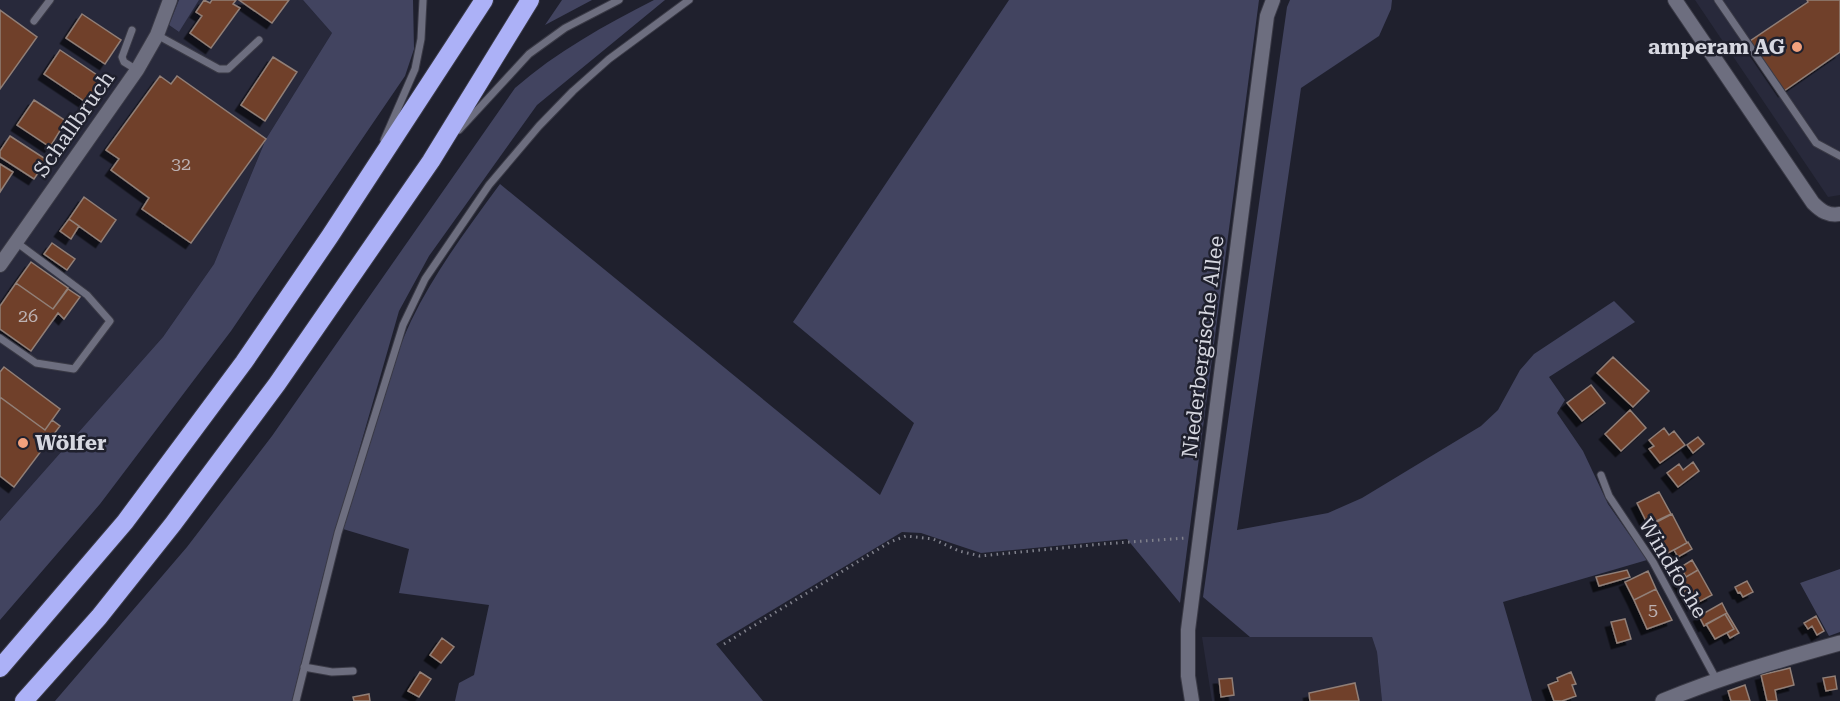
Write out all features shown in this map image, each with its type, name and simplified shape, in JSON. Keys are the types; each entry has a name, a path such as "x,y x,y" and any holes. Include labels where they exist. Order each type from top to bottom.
{"highway":[{"path":"0,668 70,589 132,512 244,362 367,181 484,0"},
{"path":"24,701 99,617 173,524 277,384 431,160 530,0"}],"main road":[{"path":"1663,701 1716,679 1840,643"}],"street":[{"name":"Schallbruch","path":"0,265 137,70 158,35 170,0"},
{"name":"Niederbergische Allee","path":"1192,701 1188,676 1188,630 1267,16 1273,0"},
{"path":"1676,0 1813,203 1822,211 1836,215"}],"lane":[{"path":"34,21 50,0"},
{"path":"367,181 415,69 421,39 423,0"},
{"path":"431,160 529,54 565,28 619,0"},
{"path":"296,701 338,533 370,427 403,325 425,279 489,185 539,126 609,59 689,0"},
{"path":"1718,0 1816,143 1840,156"},
{"path":"132,30 122,57 124,62 137,70"},
{"path":"158,35 219,69 228,69 260,40"},
{"path":"0,338 36,363 74,369 110,321 87,295 16,242"},
{"name":"Windfoche","path":"1601,475 1609,496 1653,562 1716,679"},
{"path":"304,668 332,672 353,671"}],"path":[{"path":"724,644 890,542 906,536 933,539 959,551 980,556 1200,537"}],"shaded area":[{"path":"0,0 179,0 169,25 179,32 199,0 303,0 332,33 266,139 214,264 163,337 0,521"},
{"path":"179,0 199,0 179,32 169,25"},
{"path":"303,0 413,0 414,49 405,76 231,331 100,504 0,620 0,521 163,337 214,264 266,139 332,33"},
{"path":"562,0 592,0 545,25"},
{"path":"654,0 665,0 537,105 429,256 399,311 323,576 292,701 55,701 187,547 272,436 515,88 582,40"},
{"path":"1009,0 1259,0 1180,603 1127,539 981,553 921,533 902,532 716,644 763,701 455,701 459,683 474,675 489,605 399,593 409,549 343,529 382,397 411,321 441,267 500,184 880,495 914,423 793,322"},
{"path":"1290,0 1392,0 1391,9 1379,36 1301,88 1237,530 1328,513 1362,498 1481,426 1498,410 1520,370 1534,354 1614,301 1635,322 1549,377 1565,400 1557,413 1583,451 1608,504 1647,560 1503,602 1532,701 1382,701 1377,652 1372,637 1250,637 1203,597 1287,7"},
{"path":"1695,0 1840,0 1840,195 1828,197"},
{"path":"1840,569 1840,632 1829,636 1800,583"},
{"path":"1202,637 1372,637 1377,652 1382,701 1212,701"}],"building":[{"path":"204,0 210,3 212,0 236,0 233,4 240,8 211,48 190,33 202,16 196,12"},
{"path":"239,0 289,0 272,23"},
{"name":"amperam AG","path":"1807,0 1840,0 1840,52 1784,91 1750,41 1808,2"},
{"path":"0,10 37,37 0,89"},
{"path":"82,14 121,40 105,64 66,38"},
{"path":"60,50 103,79 87,103 44,74"},
{"path":"273,57 297,72 265,121 241,105"},
{"path":"160,76 171,84 177,76 266,139 191,243 142,209 149,198 111,170 119,159 106,150"},
{"path":"34,100 66,121 50,147 17,125"},
{"path":"10,136 47,160 34,179 0,157 0,151"},
{"path":"0,164 13,172 0,192"},
{"path":"84,197 116,220 101,242 69,219"},
{"path":"69,219 79,226 71,239 60,231"},
{"path":"52,243 75,259 67,270 44,254"},
{"path":"31,262 68,288 53,309 16,283"},
{"path":"16,283 53,309 68,289 80,297 64,319 58,313 31,351 0,329 0,306"},
{"path":"1613,357 1649,391 1633,407 1597,373"},
{"name":"Wölfer","path":"4,367 60,409 45,430 0,397 0,372"},
{"path":"1591,385 1605,403 1582,421 1567,403"},
{"name":"Wölfer","path":"0,397 45,430 52,420 60,426 14,487 0,476"},
{"path":"1630,410 1646,428 1621,451 1605,434"},
{"path":"1664,428 1669,435 1674,431 1685,445 1660,463 1649,449 1654,446 1649,440"},
{"path":"1698,437 1704,444 1693,453 1687,445"},
{"path":"1693,462 1699,471 1678,487 1667,473 1679,464 1683,470"},
{"path":"1659,492 1671,514 1648,525 1637,503"},
{"path":"1672,514 1687,543 1666,554 1651,525"},
{"path":"1688,542 1692,549 1678,557 1674,550"},
{"path":"1692,560 1698,570 1686,577 1681,567"},
{"path":"1627,570 1630,577 1599,586 1596,577"},
{"path":"1698,570 1712,595 1693,605 1679,581"},
{"path":"1648,571 1656,589 1634,600 1625,582"},
{"path":"1747,581 1753,592 1743,597 1735,587"},
{"path":"1656,589 1672,620 1647,629 1634,600"},
{"path":"1722,603 1727,613 1704,626 1699,616"},
{"path":"1727,613 1739,633 1730,638 1727,633 1734,629 1725,614"},
{"path":"1725,614 1734,629 1715,639 1706,624"},
{"path":"1816,616 1824,631 1817,635 1812,626 1808,629 1804,623"},
{"path":"1625,619 1631,639 1617,643 1611,622"},
{"path":"442,638 454,647 441,663 430,655"},
{"path":"1790,668 1794,685 1775,690 1777,701 1767,701 1761,675"},
{"path":"420,672 431,679 419,697 408,691"},
{"path":"1571,672 1576,684 1572,685 1576,696 1554,701 1548,685"},
{"path":"1835,676 1837,689 1826,691 1823,678"},
{"path":"1232,678 1234,695 1221,697 1219,679"},
{"path":"1355,683 1359,701 1310,701 1309,693"},
{"path":"1745,685 1750,701 1731,701 1728,691"},
{"path":"369,694 370,701 354,701 353,697"}],"place":[{"name":"amperam AG","path":"1797,47"},
{"name":"Wölfer","path":"23,443"}]}
